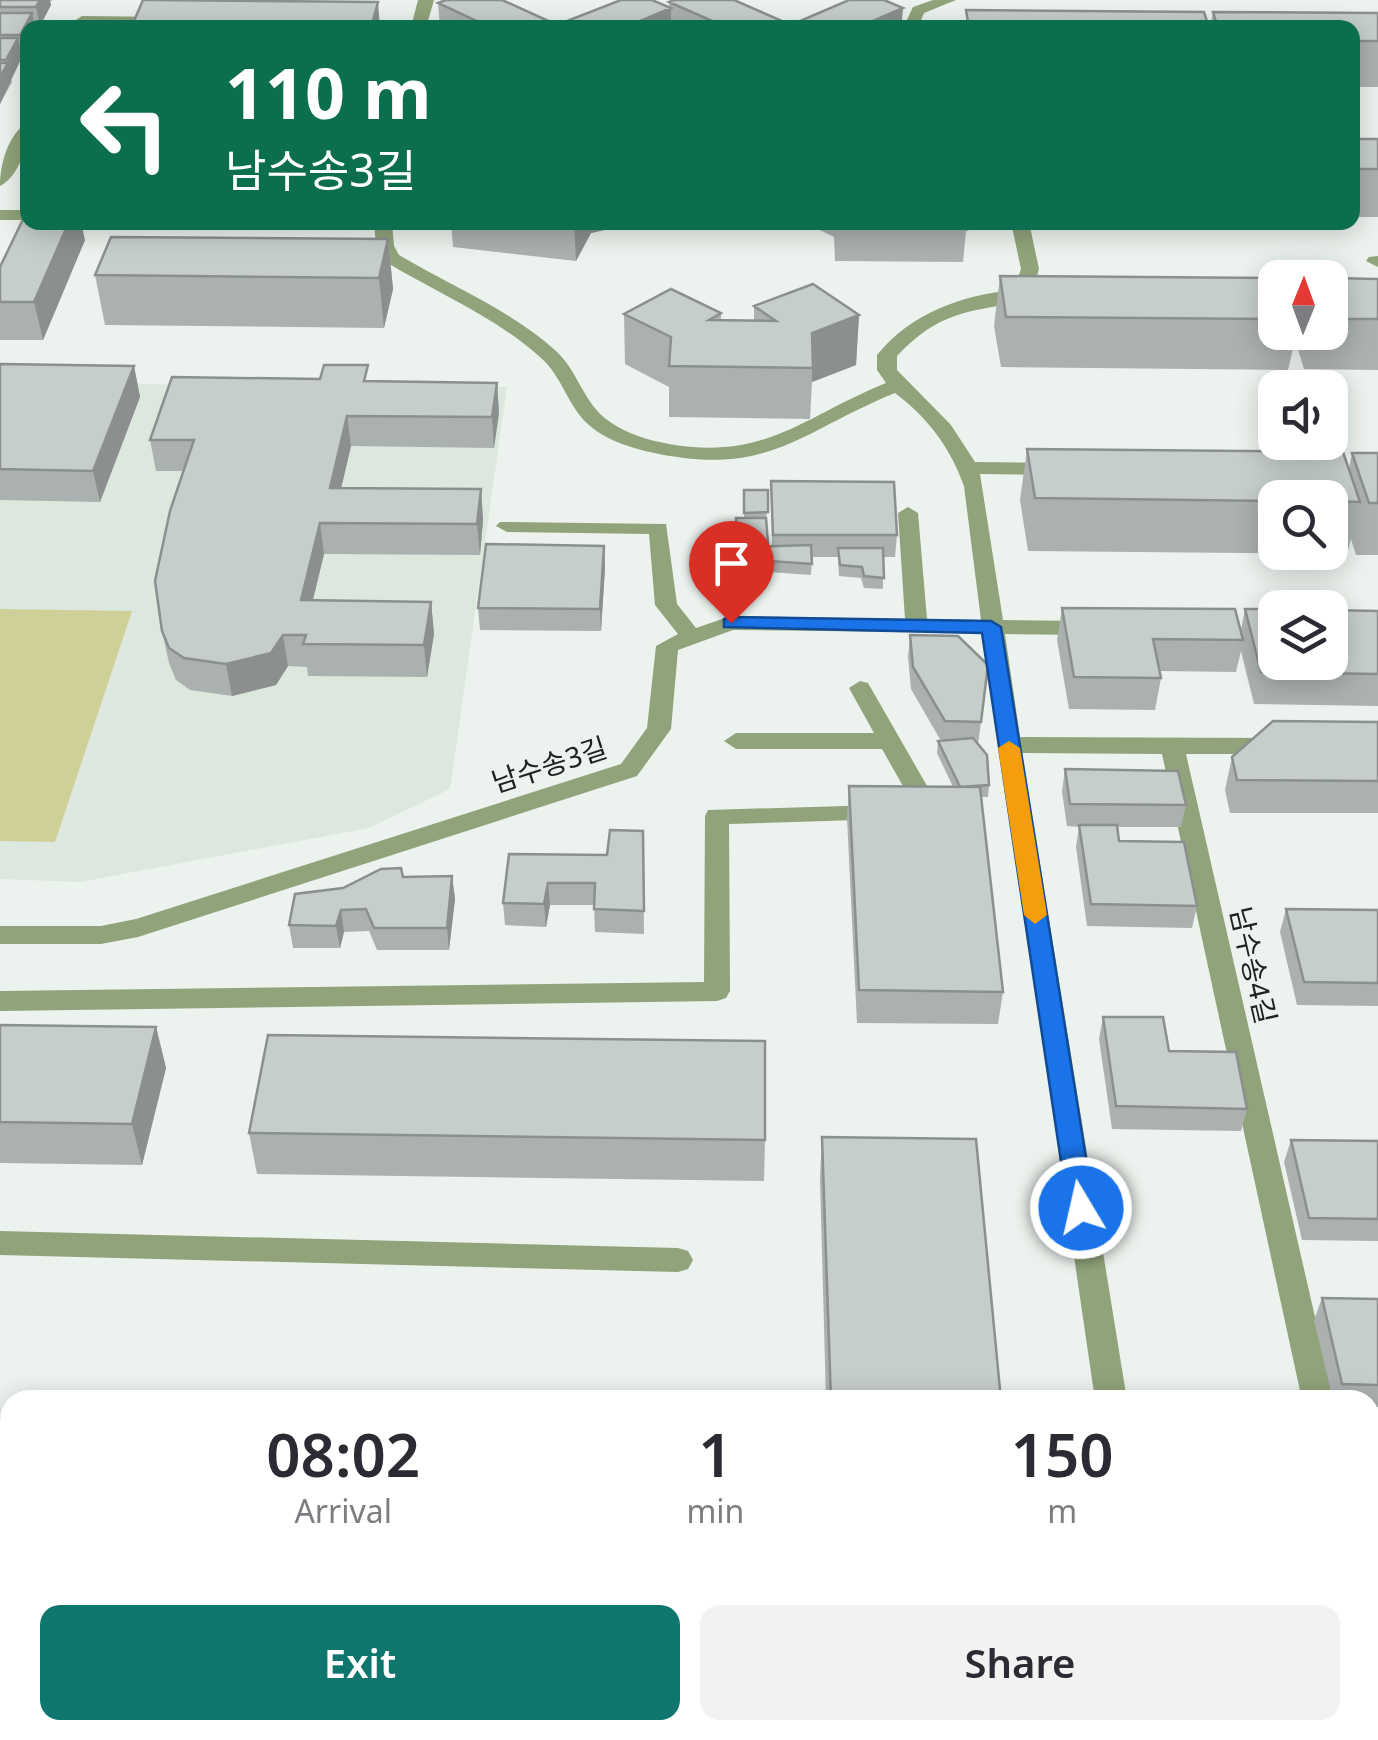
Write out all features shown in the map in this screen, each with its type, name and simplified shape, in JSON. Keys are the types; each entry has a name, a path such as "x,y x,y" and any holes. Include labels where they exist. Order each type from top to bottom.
{"street":[{"path":"914,20 918,10 948,0"},
{"path":"0,181 20,142"},
{"path":"384,230 385,246 392,258 498,318 550,354 598,423 622,436 671,451 757,450 801,435 860,398 897,385"},
{"path":"1022,230 1032,295 983,300 945,311 906,333 887,355 887,370 897,385 933,412 968,468 981,523 991,627 1109,1390"},
{"path":"968,468 1086,469"},
{"path":"908,512 918,626"},
{"path":"507,526 659,528 666,605 692,637 731,623 1105,628"},
{"name":"남수송3길","path":"0,935 101,936 138,928 629,770 659,729 667,646 692,637"},
{"path":"0,1000 717,991 717,816 932,812 860,688"},
{"path":"736,741 891,741"},
{"path":"1009,745 1303,746"},
{"name":"남수송4길","path":"1172,746 1316,1390"},
{"path":"0,1243 678,1260"}],"shaded area":[{"path":"0,383 507,387 450,789 369,828 80,882 0,879"}],"green space":[{"path":"0,609 132,611 55,842 0,841"}],"building":[{"path":"0,0 40,0 36,7 0,7"},
{"path":"143,0 378,2 373,20 134,20"},
{"path":"502,0 546,20 474,20 438,3"},
{"path":"621,0 652,0 671,8 643,20 570,20"},
{"path":"734,0 780,20 710,20 669,2"},
{"path":"849,0 884,0 903,8 875,20 803,20"},
{"path":"966,10 1204,12 1206,20 968,20"},
{"path":"1213,12 1378,13 1378,41 1360,41 1360,20 1216,20"},
{"path":"0,13 32,13 28,20 20,20 20,35 0,35"},
{"path":"0,38 18,38 6,60 0,60"},
{"path":"1360,139 1378,139 1378,169 1360,169"},
{"path":"20,226 20,230 66,230 34,302 0,302 0,267"},
{"path":"111,237 388,239 379,278 95,275"},
{"path":"1000,276 1258,278 1258,319 1006,317"},
{"path":"1348,278 1378,279 1378,319 1348,319"},
{"path":"813,284 859,315 812,333 813,368 669,366 671,337 624,314 671,289 721,313 709,320 776,321 754,306"},
{"path":"0,364 134,366 93,471 0,469"},
{"path":"324,365 368,365 364,381 497,383 492,417 347,416 330,488 481,489 477,524 320,523 301,600 431,602 424,645 303,644 306,635 283,635 271,653 226,664 184,658 169,648 162,631 155,581 170,511 194,440 150,440 172,377 320,379"},
{"path":"1027,449 1258,451 1258,460 1346,460 1360,502 1348,502 1348,480 1258,480 1258,501 1035,498"},
{"path":"1352,453 1378,453 1378,503 1369,503"},
{"path":"771,481 894,482 897,535 773,535"},
{"path":"744,490 768,490 768,512 744,513"},
{"path":"736,518 766,518 768,543 737,543"},
{"path":"486,544 604,546 600,609 478,608"},
{"path":"811,545 812,564 742,559 742,547"},
{"path":"838,548 883,548 884,578 864,576 862,567 840,565"},
{"path":"1062,608 1235,609 1243,640 1153,639 1161,678 1074,677"},
{"path":"1245,609 1258,609 1258,660"},
{"path":"1348,610 1378,611 1378,674 1348,673"},
{"path":"910,635 958,636 988,665 981,722 945,721 913,667"},
{"path":"1273,721 1378,722 1378,781 1237,780 1232,757"},
{"path":"973,738 987,755 989,785 960,787 938,741"},
{"path":"1065,769 1178,771 1186,805 1070,804"},
{"path":"849,786 980,787 1003,992 859,990"},
{"path":"1079,825 1117,825 1119,841 1184,842 1197,906 1091,904"},
{"path":"610,830 643,831 644,911 594,909 595,883 548,883 544,904 503,903 509,854 607,855"},
{"path":"401,868 403,877 452,876 447,928 374,928 366,909 341,910 336,926 289,925 295,894 343,888 381,869"},
{"path":"1286,909 1378,910 1378,983 1304,982"},
{"path":"1103,1017 1163,1017 1169,1051 1236,1052 1247,1109 1116,1106"},
{"path":"0,1025 156,1027 132,1124 0,1122"},
{"path":"268,1035 765,1041 765,1140 249,1133"},
{"path":"822,1137 976,1139 1000,1390 831,1390"},
{"path":"1291,1140 1378,1141 1378,1219 1309,1218"},
{"path":"1322,1298 1378,1299 1378,1385 1342,1384"}],"slow traffic":[{"path":"1009,748 1035,915"}],"route":[{"path":"731,623 991,627 1081,1208"}]}
